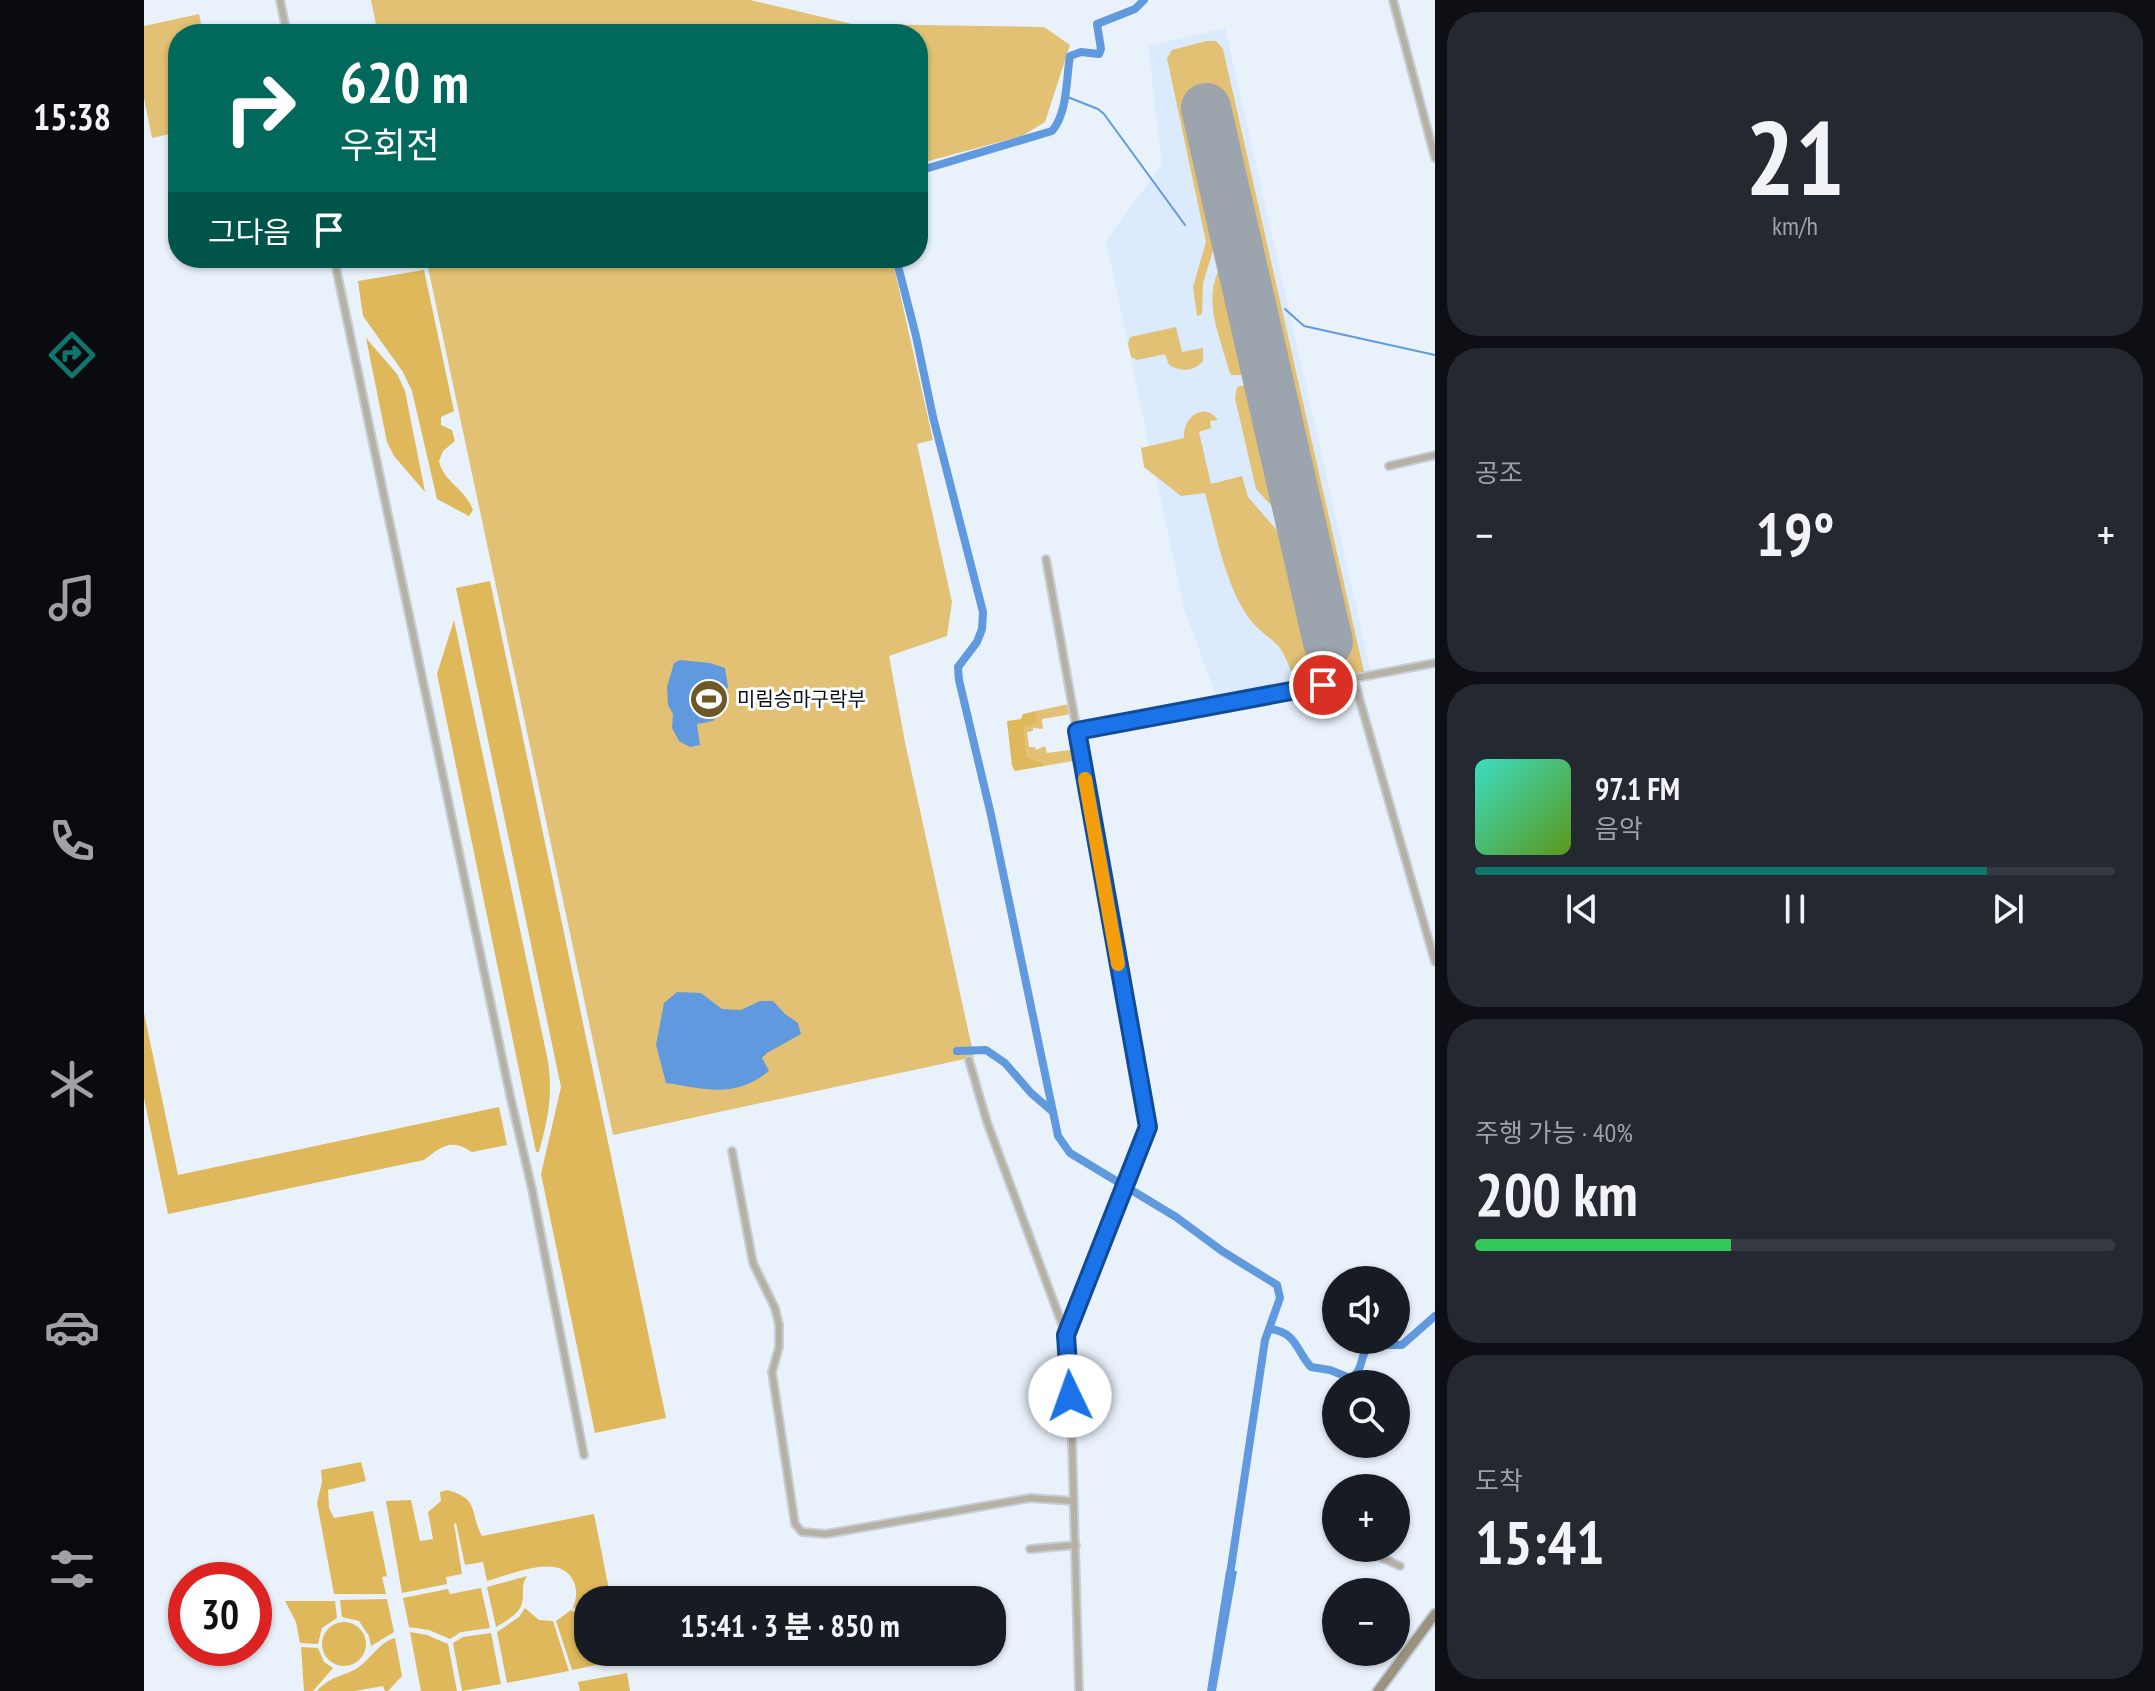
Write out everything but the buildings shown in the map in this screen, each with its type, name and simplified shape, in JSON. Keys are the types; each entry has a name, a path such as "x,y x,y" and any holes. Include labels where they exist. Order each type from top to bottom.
{"street":[{"path":"280,0 285,24"},
{"path":"1393,0 1435,158"},
{"path":"336,268 506,1080 532,1189 584,1455"},
{"path":"1389,466 1435,455"},
{"path":"1046,559 1148,1127 1066,1335"},
{"path":"1077,731 1435,663"},
{"path":"1354,680 1435,962"},
{"path":"969,1060 987,1122 1066,1335 1070,1371 1079,1691"},
{"path":"732,1151 753,1263 775,1308 779,1325 779,1347 772,1372 795,1524 802,1532 826,1534 1030,1498 1073,1501"},
{"path":"1030,1549 1076,1545"},
{"path":"1391,1562 1400,1566"},
{"path":"1378,1691 1435,1614"}],"shaded area":[{"path":"371,0 750,0 852,24 376,24"},
{"path":"199,14 201,24 168,24 168,134 152,138 144,98 144,26"},
{"path":"928,25 1044,27 1070,45 1045,122 1022,136 928,161"},
{"path":"1225,28 1371,673 1218,701 1184,609 1106,241 1162,164 1148,46"},
{"path":"1216,41 1223,49 1364,672 1303,683 1298,679 1280,648 1252,622 1235,594 1205,493 1181,496 1144,467 1141,448 1184,438 1186,424 1195,414 1212,414 1218,420 1210,421 1211,428 1199,432 1211,484 1242,476 1248,497 1297,553 1317,647 1339,643 1218,101 1194,107 1221,225 1203,283 1202,314 1197,316 1193,287 1206,242 1167,58 1172,50"},
{"path":"1224,260 1230,263 1253,366 1251,371 1242,375 1231,375 1214,315 1213,287"},
{"name":"미림승마구락부","path":"428,268 894,268 933,440 917,444 952,602 947,636 889,656 974,1057 613,1135"},
{"path":"424,270 454,411 441,417 441,425 452,430 455,441 443,451 439,461 445,475 469,502 473,510 469,516 437,499 412,391 403,372 363,316 358,281"},
{"path":"1176,327 1182,352 1203,348 1203,361 1199,365 1191,369 1178,369 1169,365 1165,354 1137,360 1131,357 1130,337"},
{"path":"366,338 397,374 405,391 425,492 394,456 387,442"},
{"path":"1251,384 1259,389 1287,512 1282,517 1256,489 1235,398 1237,387"},
{"path":"490,581 666,1418 595,1433 541,1174 561,1087 456,588"},
{"path":"454,620 548,1061 549,1107 539,1152 536,1152 437,674"},
{"path":"1069,704 1071,714 1042,719 1043,729 1033,728 1033,731 1027,732 1029,747 1036,750 1045,746 1047,753 1078,749 1079,760 1044,766 1027,757 1024,727 1037,723 1036,711"},
{"path":"1036,711 1038,723 1024,727 1027,757 1044,766 1015,771 1007,721 1021,719 1023,714"},
{"path":"144,1013 178,1175 499,1107 507,1145 472,1152 458,1145 447,1146 424,1160 168,1214 144,1098"},
{"path":"361,1462 366,1481 328,1490 329,1508 334,1518 373,1511 387,1576 382,1577 386,1594 334,1594 317,1503 322,1482 321,1470"},
{"path":"447,1490 470,1502 482,1536 594,1514 608,1586 575,1586 564,1570 554,1567 532,1568 487,1581 483,1562 465,1565 456,1523 462,1574 446,1577 447,1584 402,1593 386,1501 411,1500 420,1541 433,1539 428,1512 441,1501 440,1492"},
{"path":"527,1576 521,1607 496,1627 487,1587"},
{"path":"481,1588 490,1628 461,1632 450,1639 429,1630 409,1627 403,1598 448,1589 450,1594"},
{"path":"387,1599 394,1632 371,1646 369,1636 359,1621 342,1617 340,1600"},
{"path":"285,1601 335,1601 337,1618 322,1628 318,1644 300,1643 296,1622"},
{"path":"525,1608 539,1620 553,1621 569,1671 507,1683 497,1632 519,1617"},
{"path":"571,1610 574,1611 574,1666 592,1666 572,1670 556,1621"},
{"path":"344,1622 359,1629 366,1644 359,1659 344,1666 329,1659 322,1644 329,1629"},
{"path":"410,1632 448,1644 457,1691 421,1691"},
{"path":"491,1633 501,1684 462,1691 453,1643 463,1637"},
{"path":"395,1638 402,1676 388,1691 383,1686 355,1691 317,1691 329,1681 355,1669 380,1646"},
{"path":"301,1647 318,1648 324,1662 333,1668 313,1691 304,1691"},
{"path":"627,1673 630,1691 580,1691 578,1682"}],"water":[{"path":"680,660 725,668 728,687 717,704 719,713 713,721 697,724 700,745 690,747 679,741 672,728 673,714 668,705 667,687 674,663"},
{"path":"677,992 701,993 722,1009 741,1010 760,1001 773,1001 798,1023 801,1034 767,1053 762,1058 769,1071 744,1086 720,1090 666,1083 656,1045 664,1003"},
{"path":"1226,1571 1237,1571 1216,1691 1207,1691"}],"waterway":[{"path":"928,168 1052,131 1064,105 1070,56 1081,52 1099,54 1097,24 1135,9 1144,0"},
{"path":"1065,96 1104,114 1185,225"},
{"path":"899,268 983,612 977,642 958,667 959,680 991,815 1053,1112"},
{"path":"1285,309 1304,326 1435,355"},
{"path":"957,1051 986,1050 1005,1063 1031,1093 1053,1112 1058,1136 1070,1153 1176,1217 1222,1251 1277,1285 1280,1298 1265,1340 1229,1581"},
{"path":"1270,1329 1291,1338 1311,1367 1350,1378 1357,1372 1369,1345 1402,1345 1435,1316"}],"runway":[{"path":"1206,108 1328,642"}],"slow traffic":[{"path":"1085,779 1118,964"}],"place":[{"name":"미림승마구락부","path":"709,699"}],"route":[{"path":"1070,1396 1066,1335 1148,1127 1077,731 1323,685"}]}
